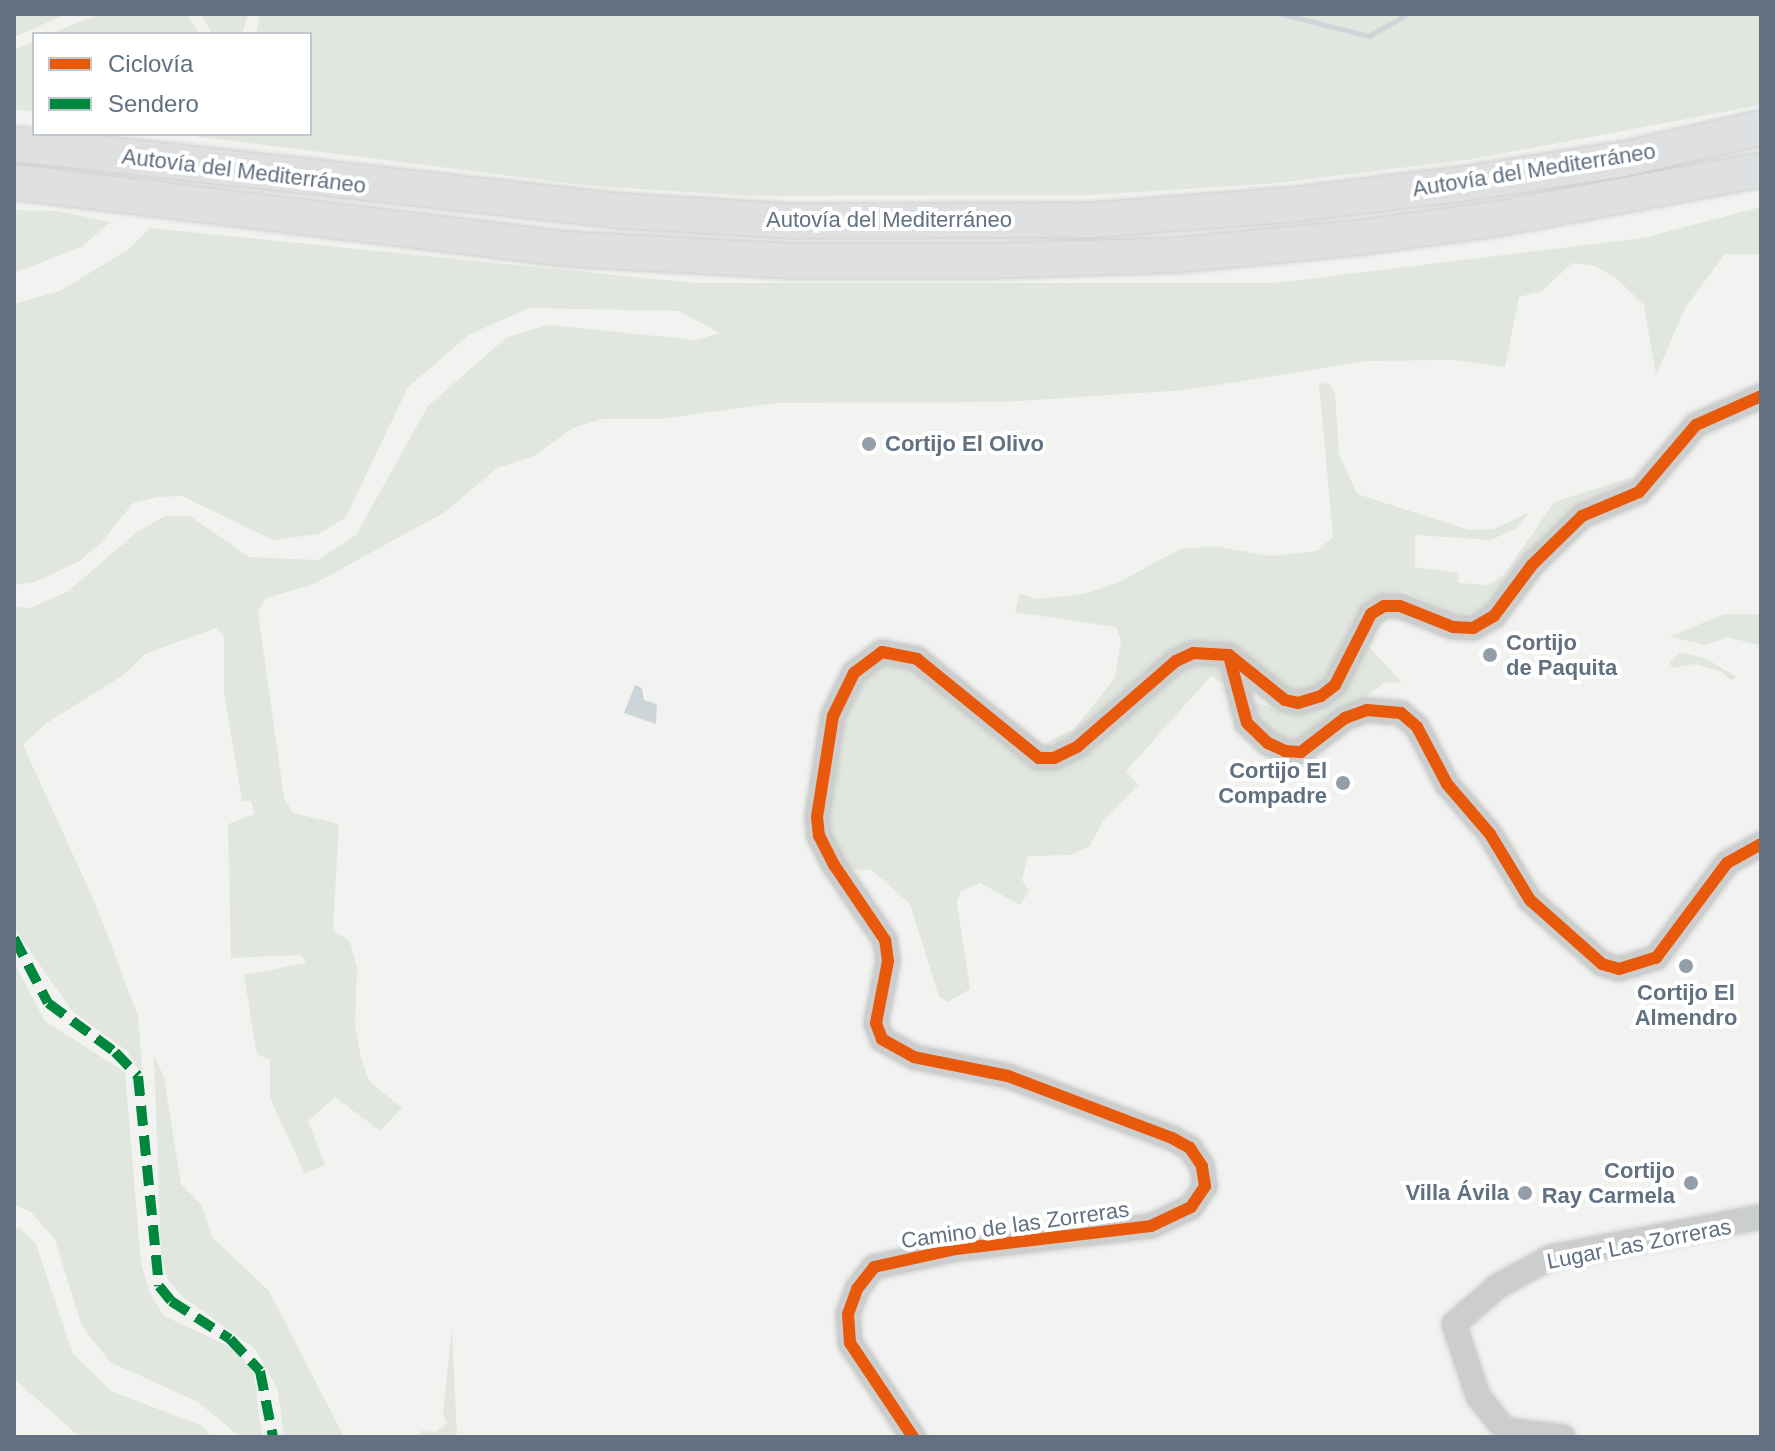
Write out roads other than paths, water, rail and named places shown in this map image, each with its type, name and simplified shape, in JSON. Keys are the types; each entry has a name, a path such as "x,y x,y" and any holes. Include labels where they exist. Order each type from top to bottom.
{"highway":[{"name":"Autovía del Mediterráneo","path":"14,144 622,211 789,221 1092,220 1298,204 1462,184 1624,159 1761,128"},
{"name":"Autovía del Mediterráneo","path":"14,182 568,249 787,261 988,261 1162,256 1363,237 1501,218 1761,170"}],"street":[{"path":"1229,655 1268,691 1298,703 1321,696 1335,685 1360,628 1384,606 1473,628 1494,616 1532,565 1582,516 1639,492 1696,425 1761,396"},
{"name":"Camino de las Zorreras","path":"913,1437 850,1343 848,1314 857,1289 874,1267 956,1249 1151,1226 1191,1207 1205,1186 1202,1166 1190,1148 1172,1138 1022,1081 914,1057 882,1039 876,1023 888,961 885,940 834,865 819,836 817,817 826,746 844,686 866,660 882,652 900,652 981,707 1020,746 1039,758 1054,758 1077,747 1176,661 1210,651 1229,655"},
{"path":"1229,655 1247,723 1268,743 1285,751 1301,752 1345,718 1367,710 1401,713 1417,727 1447,784 1490,834 1530,900 1602,964 1619,969 1656,958 1727,863 1761,844"},
{"name":"Lugar Las Zorreras","path":"1563,1437 1493,1430 1454,1324 1498,1286 1551,1257 1761,1217"}],"waterway":[{"path":"1282,14 1369,36 1407,14"}],"place":[{"name":"Cortijo El Olivo","path":"869,444"},
{"name":"Cortijo de Paquita","path":"1490,655"},
{"name":"Cortijo El Compadre","path":"1343,783"},
{"name":"Cortijo El Almendro","path":"1686,966"},
{"name":"Cortijo Ray Carmela","path":"1691,1183"},
{"name":"Villa Ávila","path":"1525,1193"}]}
